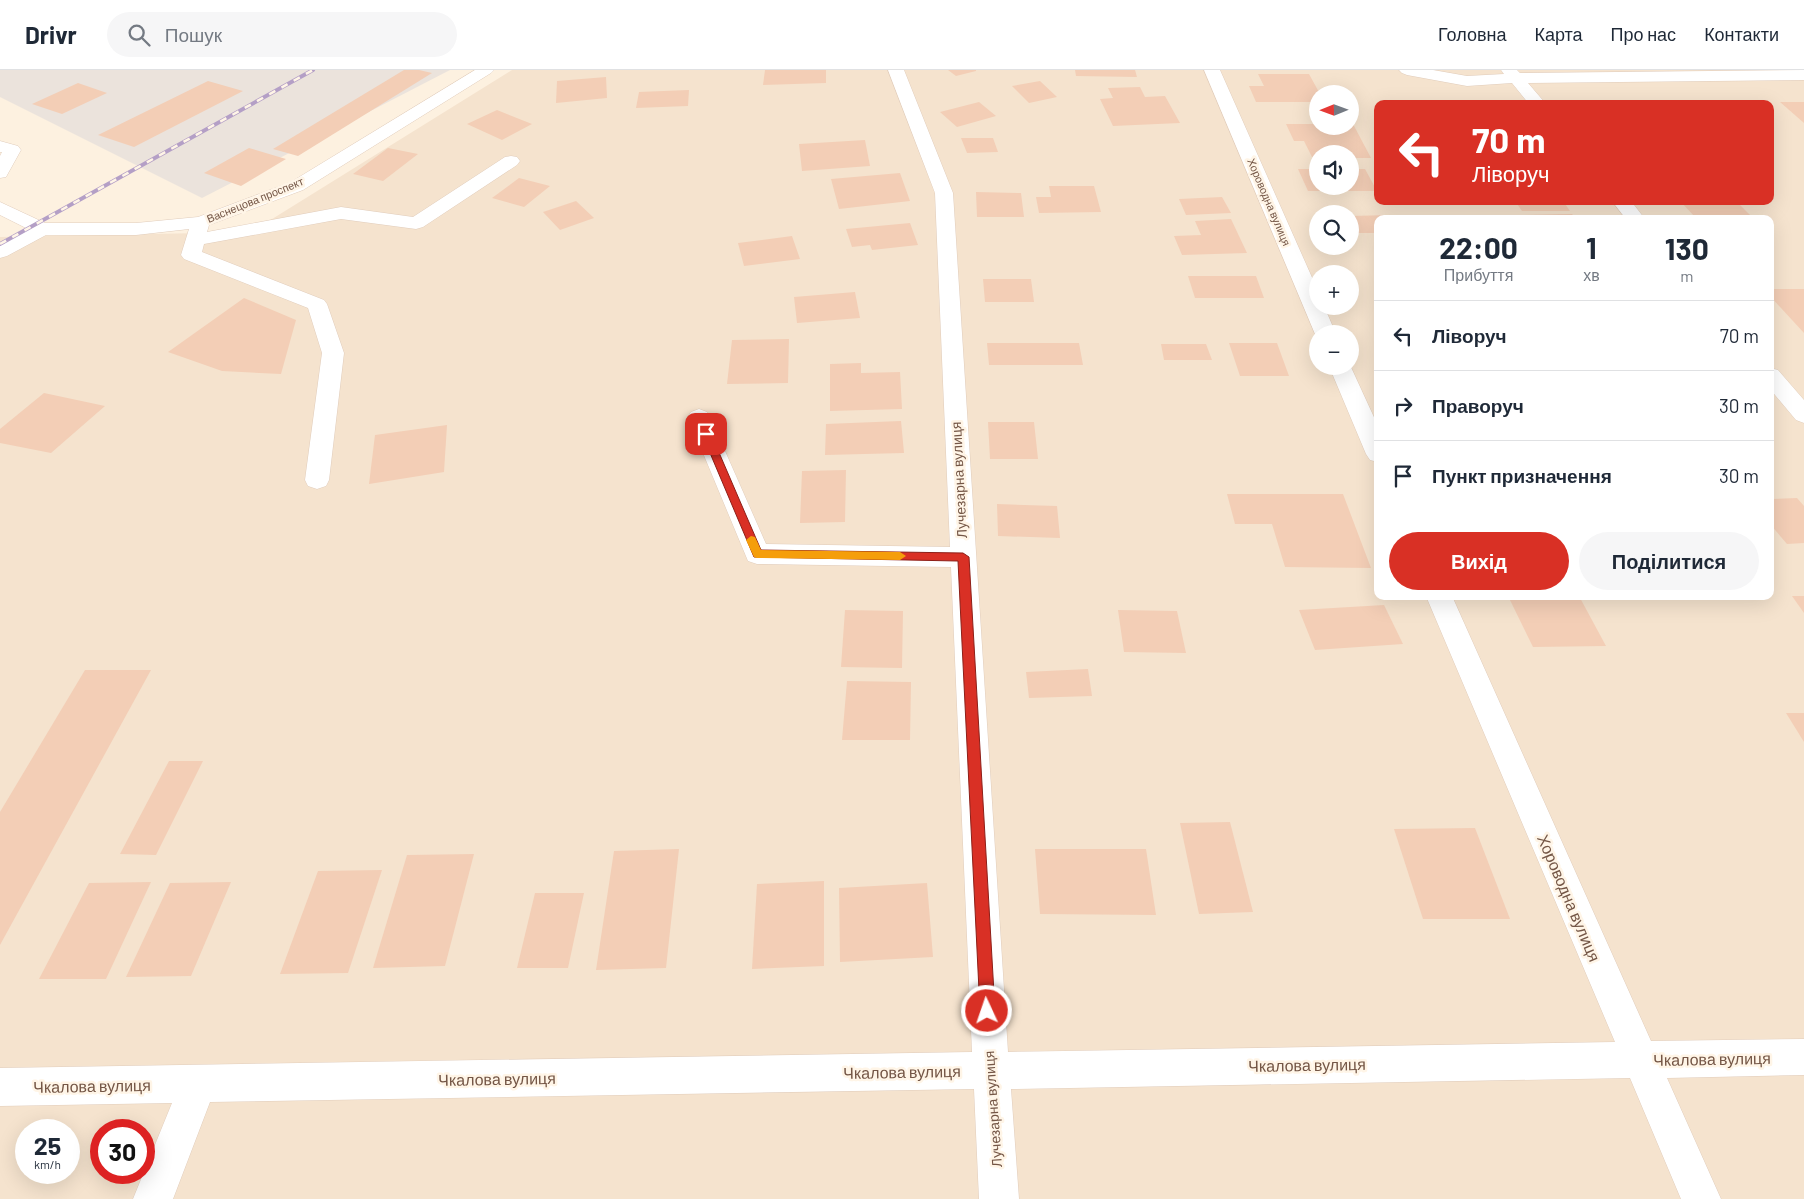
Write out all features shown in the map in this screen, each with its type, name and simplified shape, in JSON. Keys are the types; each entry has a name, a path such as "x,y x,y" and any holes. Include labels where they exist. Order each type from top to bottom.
{"street":[{"name":"Васнецова проспект","path":"0,208 42,229 136,228 199,231 296,186 486,70"},
{"name":"Лучезарна вулиця","path":"896,70 944,193 999,1199"},
{"name":"Хороводна вулиця","path":"1212,70 1322,325"},
{"path":"1407,70 1467,81 1513,74 1804,75"},
{"path":"1513,74 1535,100"},
{"path":"0,146 12,150 0,173"},
{"path":"317,480 333,353 317,304 191,255 199,231 341,213 416,223 511,160"},
{"path":"1624,205 1633,215"},
{"path":"0,252 42,229"},
{"path":"1344,375 1374,445"},
{"path":"1774,380 1804,415"},
{"path":"699,417 757,554 963,557"},
{"name":"Хороводна вулиця","path":"1441,600 1700,1199"},
{"name":"Чкалова вулиця","path":"0,1087 1804,1058"},
{"path":"153,1199 198,1084"}],"shaded area":[{"path":"0,70 450,70 202,198 0,97"},
{"path":"512,70 1804,70 1804,1199 0,1199 0,237 251,232"}],"building":[{"path":"404,70 419,70 432,73 298,156 273,149"},
{"path":"765,70 826,70 826,83 763,85"},
{"path":"948,70 976,70 976,71 956,76"},
{"path":"1075,70 1135,70 1137,77 1076,76"},
{"path":"1258,74 1309,74 1315,85 1309,85 1309,102 1256,102 1249,86 1264,86"},
{"path":"606,77 607,98 556,103 557,81"},
{"path":"208,81 243,91 134,147 98,135"},
{"path":"1040,81 1057,97 1029,103 1012,86"},
{"path":"78,83 107,93 62,114 32,104"},
{"path":"1140,87 1145,97 1165,96 1180,123 1113,126 1100,99 1113,98 1108,88"},
{"path":"689,90 688,106 636,108 639,92"},
{"path":"979,102 996,116 957,127 940,112"},
{"path":"1780,102 1804,102 1804,123"},
{"path":"497,110 532,124 502,140 467,124"},
{"path":"1286,124 1309,124 1309,135 1359,135 1371,158 1359,158 1359,145 1309,145 1309,151 1304,141 1294,141"},
{"path":"961,138 993,138 998,152 967,153"},
{"path":"865,140 870,166 802,171 799,144"},
{"path":"249,148 286,159 241,186 204,173"},
{"path":"388,148 418,154 383,181 353,174"},
{"path":"1298,169 1309,169 1308,191"},
{"path":"1359,169 1365,169 1374,186 1374,191 1359,191"},
{"path":"900,173 910,201 839,209 831,179"},
{"path":"519,178 550,186 524,207 492,198"},
{"path":"1049,186 1094,186 1101,212 1039,213 1036,197 1051,197"},
{"path":"976,192 1021,193 1024,217 977,217"},
{"path":"1222,197 1231,213 1186,215 1179,199"},
{"path":"576,201 594,218 560,230 543,212"},
{"path":"1518,205 1566,205 1570,211 1522,211"},
{"path":"1684,205 1740,205 1750,215 1693,215"},
{"path":"1572,214 1573,215 1521,215"},
{"path":"1374,215 1374,233 1359,233 1359,216"},
{"path":"1231,219 1247,253 1182,255 1174,236 1201,235 1195,221"},
{"path":"910,223 918,245 872,250 870,245 852,247 846,229"},
{"path":"792,236 800,259 744,266 738,243"},
{"path":"1188,276 1256,276 1264,298 1195,298"},
{"path":"983,279 1031,279 1034,302 985,302"},
{"path":"1774,289 1804,289 1804,333 1774,300"},
{"path":"855,292 860,318 797,323 794,297"},
{"path":"244,298 296,320 281,374 222,371 168,352"},
{"path":"789,339 788,383 727,384 732,340"},
{"path":"987,343 1079,343 1083,365 989,365"},
{"path":"1229,343 1277,343 1289,376 1240,376"},
{"path":"1161,344 1206,344 1212,360 1164,360"},
{"path":"861,363 861,373 900,372 902,409 830,411 830,364"},
{"path":"44,393 105,406 51,453 0,443 0,429"},
{"path":"901,421 904,453 825,455 826,424"},
{"path":"988,422 1034,422 1038,459 990,459"},
{"path":"447,425 444,472 369,484 375,435"},
{"path":"846,470 845,522 800,523 802,471"},
{"path":"1227,494 1343,494 1371,568 1285,567 1272,524 1235,524"},
{"path":"1797,498 1804,506 1804,543 1787,544 1774,529 1774,499"},
{"path":"997,504 1057,506 1060,538 998,536"},
{"path":"1792,596 1804,596 1804,613"},
{"path":"1510,600 1581,600 1606,646 1533,647"},
{"path":"1384,605 1403,644 1315,650 1299,610"},
{"path":"845,610 903,611 902,668 841,667"},
{"path":"1118,610 1177,611 1186,653 1124,652"},
{"path":"1088,669 1092,696 1029,698 1026,672"},
{"path":"85,670 151,670 0,945 0,812"},
{"path":"847,681 911,682 910,740 842,740"},
{"path":"1786,713 1804,713 1804,742"},
{"path":"169,761 203,761 156,855 120,854"},
{"path":"1230,822 1253,912 1199,914 1180,823"},
{"path":"1475,828 1510,919 1423,919 1394,829"},
{"path":"679,849 666,968 596,970 614,851"},
{"path":"1035,849 1146,849 1156,915 1040,914"},
{"path":"474,854 445,966 373,968 407,855"},
{"path":"382,870 348,973 280,974 318,871"},
{"path":"824,881 824,966 752,969 757,884"},
{"path":"151,882 106,979 39,979 89,883"},
{"path":"231,882 191,976 126,977 170,883"},
{"path":"927,883 933,957 840,962 839,888"},
{"path":"535,893 584,893 568,968 517,968"}],"railway":[{"path":"0,244 313,70"}],"slow traffic":[{"path":"751,540 757,554 900,556"}],"route":[{"path":"706,434 757,554 963,557 987,1011"}]}
